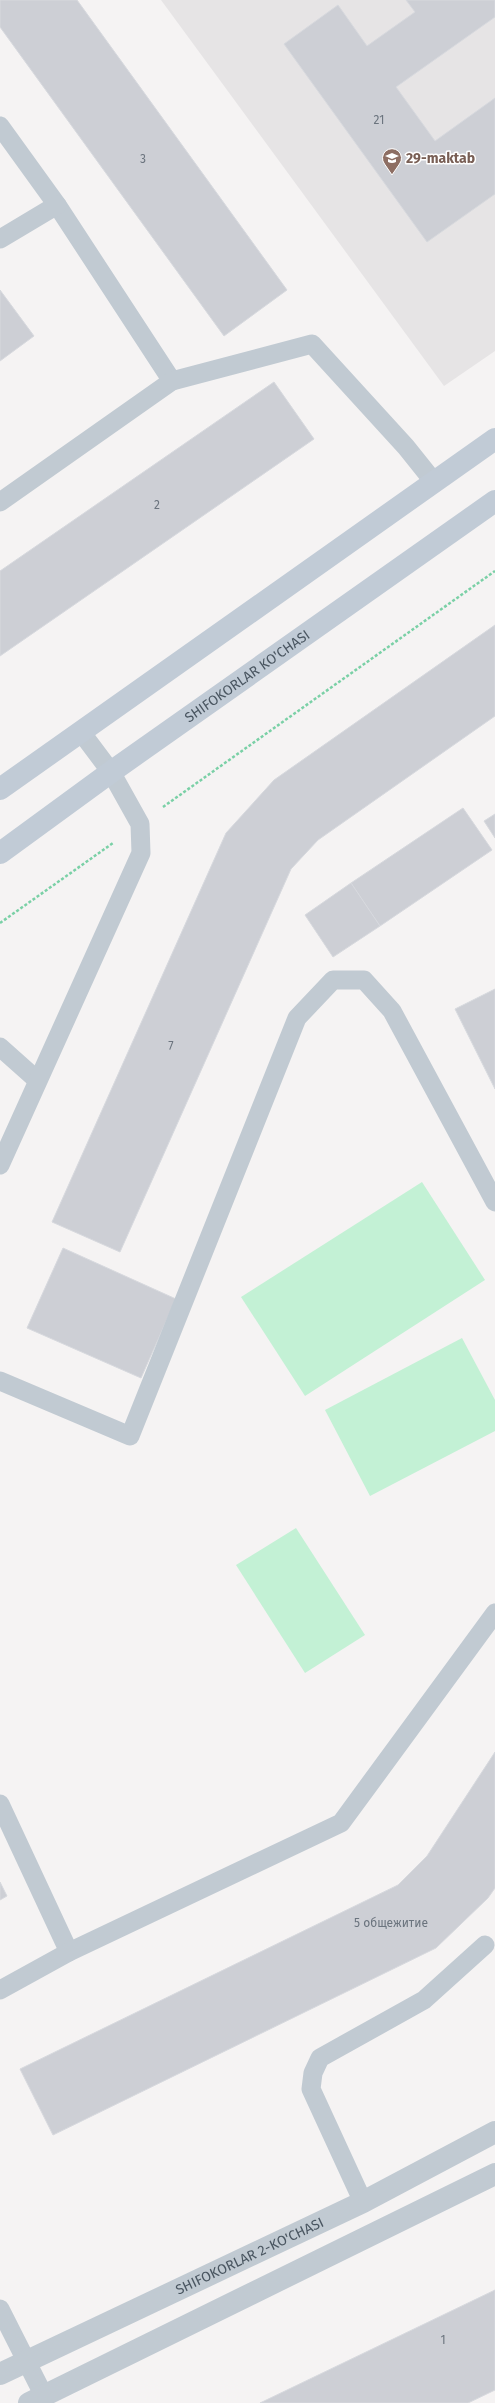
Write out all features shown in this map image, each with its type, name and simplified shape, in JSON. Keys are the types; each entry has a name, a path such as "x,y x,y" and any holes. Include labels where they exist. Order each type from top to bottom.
{"main road":[{"path":"0,789 495,439"},
{"name":"SHIFOKORLAR KO'CHASI","path":"0,853 111,772 495,501"}],"street":[{"name":"SHIFOKORLAR 2-KO'CHASI","path":"0,2374 363,2202 495,2132"},
{"path":"36,2399 495,2174"}],"lane":[{"path":"0,126 56,205 172,381"},
{"path":"0,240 56,205"},
{"path":"0,502 172,381 312,344 406,447 434,482"},
{"path":"0,1165 140,853 140,824 111,772 81,732"},
{"path":"0,1380 130,1436 297,1018 333,980 364,980 392,1011 495,1202"},
{"path":"0,1047 37,1080"},
{"path":"0,1990 69,1952 340,1823 495,1613"},
{"path":"0,1804 69,1952"},
{"path":"363,2202 311,2089 313,2073 320,2058 424,2000 485,1945"},
{"path":"0,2309 27,2361 36,2399"}],"path":[{"path":"0,923 495,571"}],"shaded area":[{"name":"29-maktab","path":"161,0 495,0 495,351 444,386"}],"green space":[{"path":"422,1182 485,1280 305,1396 241,1297"},
{"path":"462,1338 495,1400 495,1431 370,1496 325,1410"},
{"path":"296,1528 365,1635 305,1673 236,1565"}],"building":[{"path":"0,0 77,0 287,290 224,336 0,27"},
{"path":"406,0 495,0 495,17 396,87 435,141 495,98 495,194 427,242 284,44 338,5 367,46 415,12"},
{"path":"0,290 34,336 0,361"},
{"path":"274,382 314,439 0,656 0,571"},
{"path":"495,625 495,716 318,840 291,869 120,1252 52,1222 226,833 274,780"},
{"path":"463,808 492,850 380,926 351,883"},
{"path":"495,814 495,838 484,821"},
{"path":"351,883 380,926 333,957 305,915"},
{"path":"495,989 495,1089 455,1009"},
{"path":"63,1248 176,1299 141,1378 27,1328"},
{"path":"495,1752 495,1888 488,1898 436,1948 53,2135 20,2069 398,1885 427,1856"},
{"path":"0,1882 7,1896 0,1900"},
{"path":"495,2290 495,2390 468,2403 260,2403"}],"place":[{"name":"29-maktab","path":"392,175"}]}
